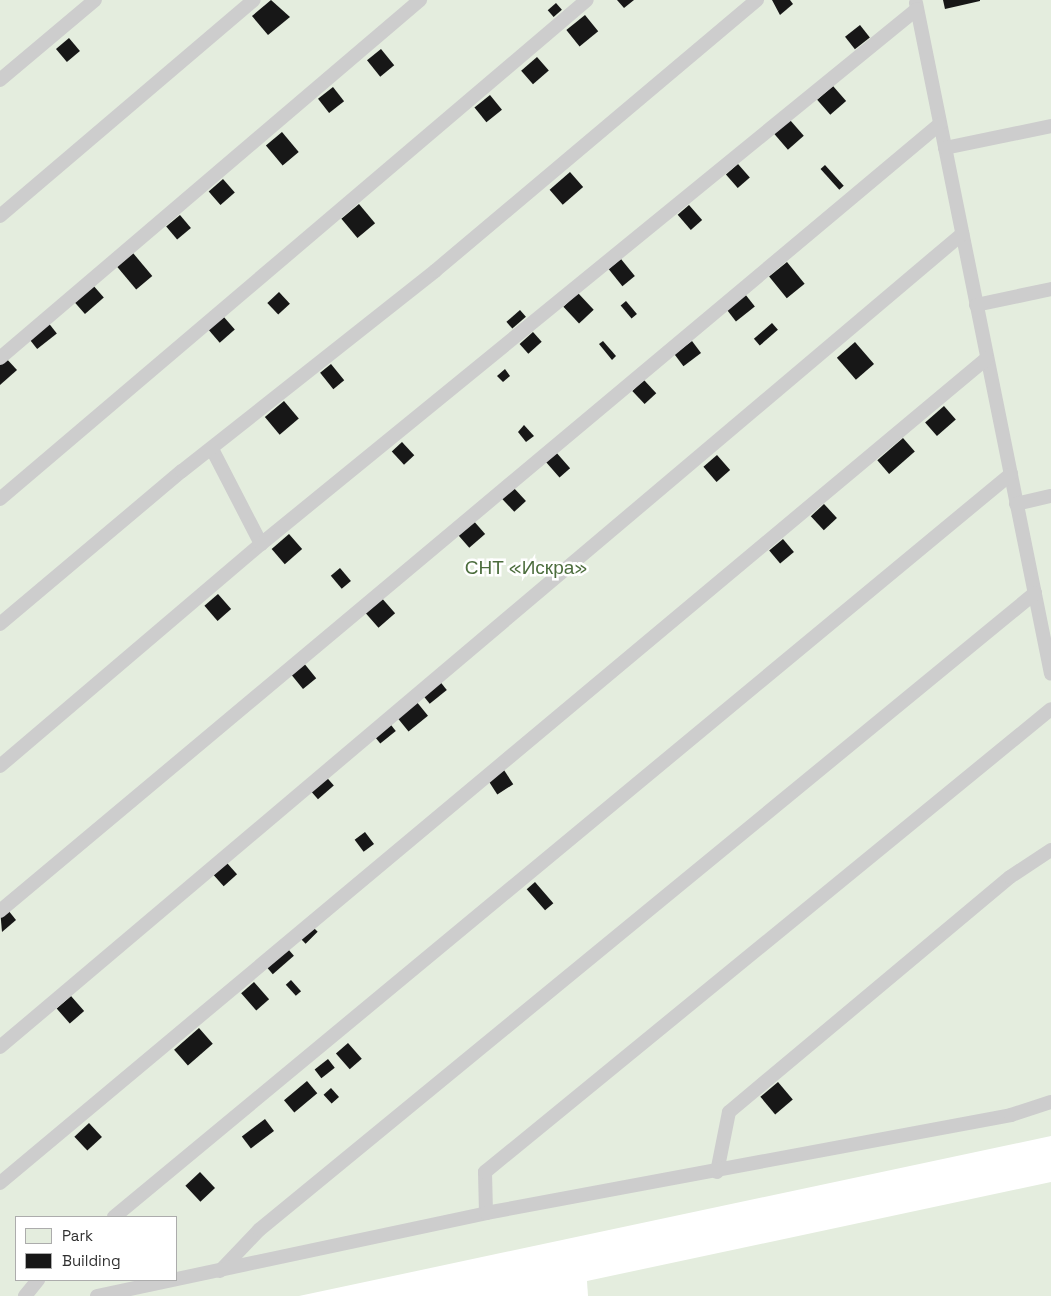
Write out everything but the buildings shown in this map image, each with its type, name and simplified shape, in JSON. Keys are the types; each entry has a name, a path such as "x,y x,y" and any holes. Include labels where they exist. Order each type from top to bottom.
{"lane":[{"path":"0,80 95,0"},
{"path":"0,216 254,0"},
{"path":"0,358 420,0"},
{"path":"0,499 587,0"},
{"path":"0,624 212,450 435,272 757,0"},
{"path":"0,766 261,544 916,5 1051,674"},
{"path":"0,911 940,124"},
{"path":"945,148 1051,126"},
{"path":"0,1047 962,234"},
{"path":"976,305 1051,289"},
{"path":"0,1183 987,358"},
{"path":"212,450 261,544"},
{"path":"115,1216 1011,474"},
{"path":"1016,504 1051,496"},
{"path":"220,1271 259,1230 1035,593"},
{"path":"486,1213 485,1172 1051,709"},
{"path":"717,1172 729,1112 1010,877 1051,850"},
{"path":"178,1280 486,1213 717,1172 1011,1115 1051,1102"},
{"path":"25,1296 37,1281"},
{"path":"97,1296 171,1281"}],"green space":[{"name":"СНТ «Искра»","path":"0,0 1051,0 1051,1136 299,1296 0,1296"},
{"path":"1051,1182 1051,1296 588,1296 587,1281"}]}
